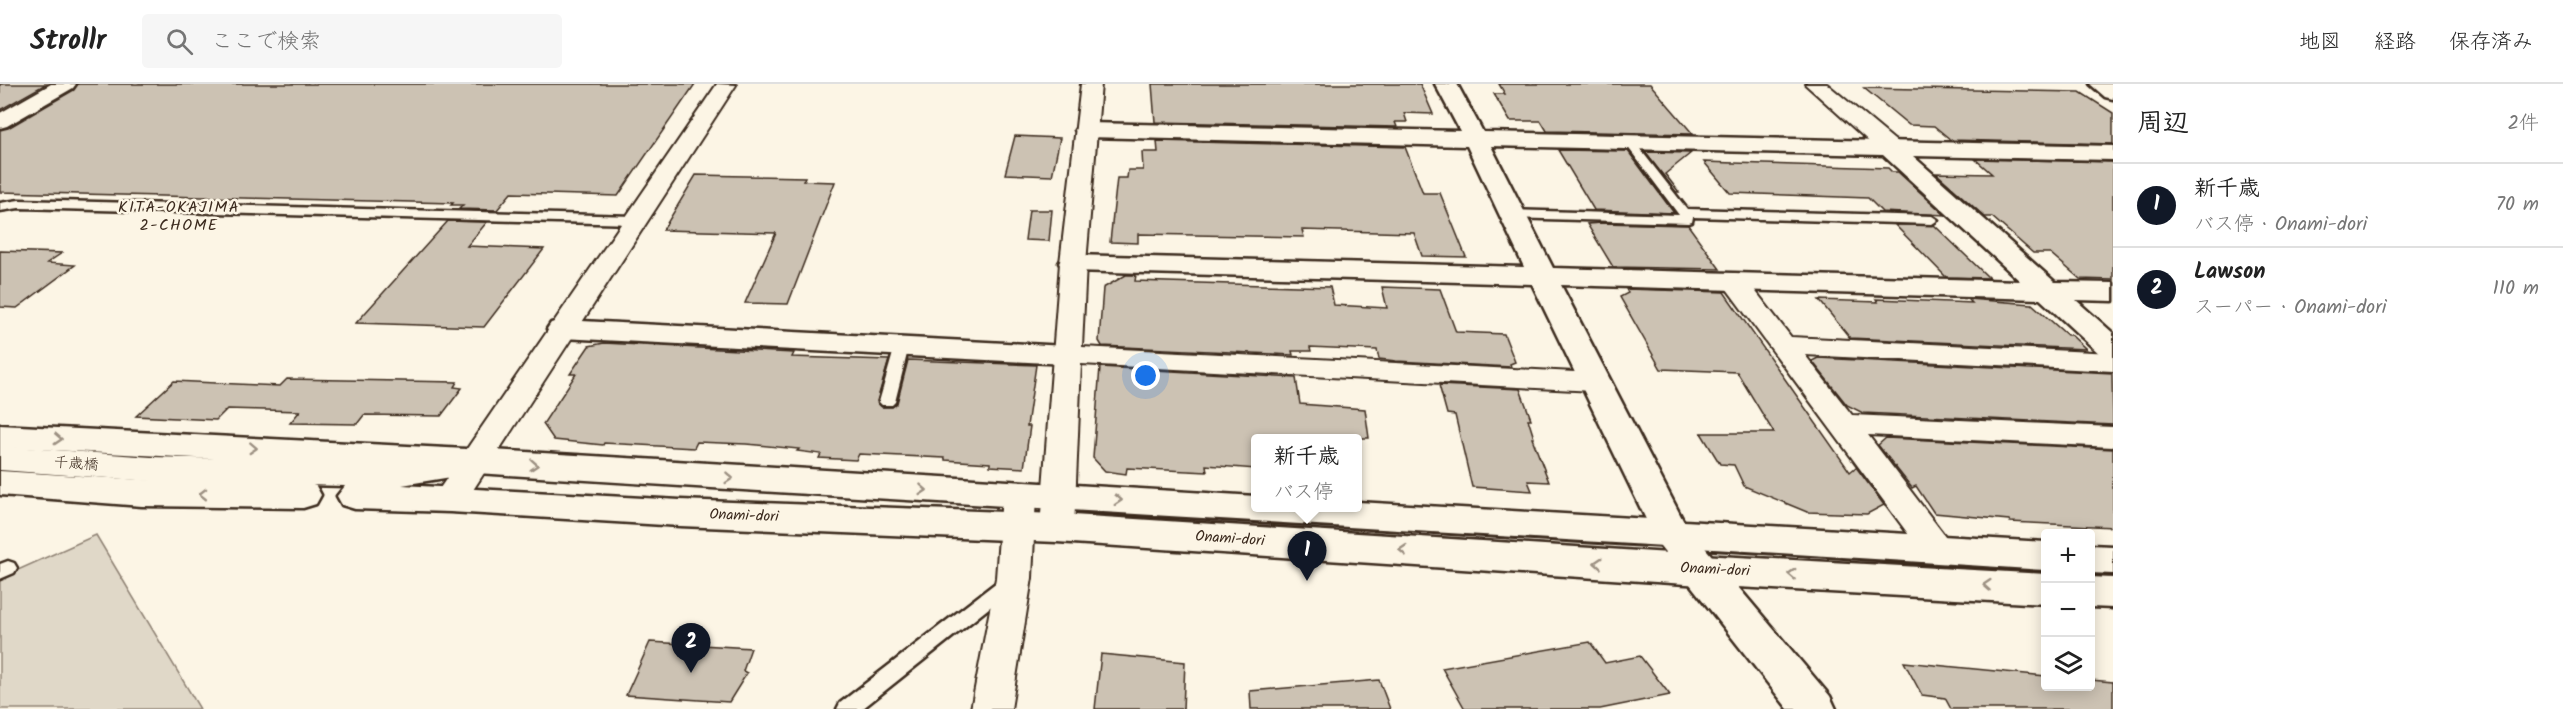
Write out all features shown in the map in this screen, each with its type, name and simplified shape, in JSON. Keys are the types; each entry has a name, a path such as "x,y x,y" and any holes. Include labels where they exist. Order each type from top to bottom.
{"street":[{"path":"0,122 66,84"},
{"path":"1058,512 1073,263 1091,84"},
{"path":"1446,84 1670,532 1815,709"},
{"path":"1815,84 2113,349"},
{"path":"2101,84 2113,92"},
{"path":"450,499 726,85"},
{"path":"1087,130 2113,153"},
{"path":"1073,263 2113,292"},
{"path":"1734,281 1938,549"},
{"path":"562,328 1593,382"},
{"path":"1784,345 2113,362"},
{"path":"1841,424 2113,437"},
{"path":"0,436 393,455 476,462"},
{"name":"千歳橋","path":"0,458 151,469 395,475 476,462"},
{"name":"Onami-dori","path":"476,462 1019,511"},
{"path":"237,471 303,495"},
{"name":"Onami-dori","path":"0,483 142,493 450,499 680,513 1019,511 1670,532 2041,556"},
{"path":"991,709 1014,578 1019,511"},
{"name":"Onami-dori","path":"1058,512 1701,570 2041,589"},
{"path":"2095,558 2113,560"},
{"path":"2095,592 2113,593"}],"lane":[{"path":"1510,214 1688,219 1629,142"},
{"path":"0,207 19,204 634,220"},
{"path":"1684,213 1932,220"},
{"path":"887,402 902,346"},
{"path":"847,709 1014,578"}],"shaded area":[{"path":"96,535 200,709 0,709 0,578"}],"building":[{"path":"0,84 46,84 0,110"},
{"path":"78,84 695,84 618,196 511,193 497,210 459,209 463,205 451,205 453,203 0,192 0,130 8,128 74,90"},
{"path":"1152,84 1420,84 1433,114 1404,113 1407,122 1395,122 1397,127 1155,122"},
{"path":"1499,84 1650,84 1693,134 1547,131 1541,121 1510,121 1494,94 1505,94"},
{"path":"1864,88 2080,92 2113,113 2113,144 1951,140 1934,126 1909,125"},
{"path":"1015,136 1060,138 1052,176 1005,174"},
{"path":"1157,141 1405,147 1423,193 1440,193 1466,257 1422,256 1414,233 1302,230 1304,237 1138,234 1138,243 1110,242 1117,178 1127,178 1128,170 1143,170 1142,152 1158,152"},
{"path":"1558,150 1628,151 1674,213 1594,210"},
{"path":"1645,152 1691,153 1665,174 1679,192 1676,192"},
{"path":"1975,159 2113,162 2113,280 2080,279 2050,253 2033,253 1992,217 1985,217 1936,173 1992,174"},
{"path":"1704,162 1888,168 1892,172 1898,172 1945,215 1882,212 1868,198 1730,193"},
{"path":"696,175 805,177 803,181 835,182 788,304 745,303 776,233 663,230"},
{"path":"1029,210 1052,210 1049,241 1025,240"},
{"path":"448,221 487,222 467,246 544,249 484,327 356,323"},
{"path":"1587,224 1688,225 1720,269 1613,267"},
{"path":"1895,225 1934,225 1989,278 1946,277"},
{"path":"0,251 62,253 47,263 75,265 17,308 0,307"},
{"path":"1126,275 1136,275 1135,281 1330,287 1334,305 1387,308 1382,287 1440,289 1456,332 1504,334 1515,362 1510,364 1511,367 1396,361 1379,359 1377,350 1310,347 1311,351 1292,351 1293,355 1102,346 1099,341 1103,288"},
{"path":"1626,289 1724,292 1850,472 1856,467 1884,505 1867,514 1807,512 1744,486 1734,465 1720,464 1701,433 1774,433 1737,372 1661,369 1620,297 1628,293"},
{"path":"1876,299 1972,303 1968,299 2032,304 2086,349 1850,338 1819,300 1878,302"},
{"path":"604,343 794,353 792,357 889,360 877,401 882,407 892,407 897,403 908,360 1036,365 1027,426 1030,426 1024,468 990,466 990,463 945,460 945,458 859,454 856,460 819,458 821,454 797,451 799,449 746,444 697,442 694,448 604,443 603,445 554,440 543,424 576,374 570,374 589,346"},
{"path":"1818,358 2112,373 2113,425 1863,413 1847,405 1812,361"},
{"path":"1100,367 1296,378 1300,404 1365,409 1369,438 1362,438 1362,434 1251,434 1251,469 1206,465 1207,472 1127,468 1126,474 1105,471 1093,458"},
{"path":"287,379 457,382 454,387 462,388 441,416 364,415 357,424 290,423 300,411 227,409 216,420 136,416 174,381 280,386"},
{"path":"1439,385 1520,389 1531,419 1528,419 1534,438 1532,438 1549,482 1528,481 1532,491 1472,487 1455,415 1447,414"},
{"path":"1886,438 2113,449 2113,527 2010,522 2009,520 1934,513 1916,486 1912,488 1878,445"},
{"path":"650,642 751,648 743,671 747,673 729,702 626,695"},
{"path":"1590,642 1605,663 1640,656 1670,695 1600,709 1465,709 1442,668"},
{"path":"1101,654 1185,662 1183,709 1095,709"},
{"path":"1904,662 2041,676 2041,691 2095,691 2095,680 2113,682 2113,709 1951,709 1945,698 1922,695"},
{"path":"1379,680 1390,709 1251,709 1250,691"}],"place":[{"name":"新千歳","path":"1307,581"},
{"name":"Lawson","path":"691,673"}],"district":[{"name":"KITA-OKAJIMA 2-CHOME","path":"179,216"}]}
